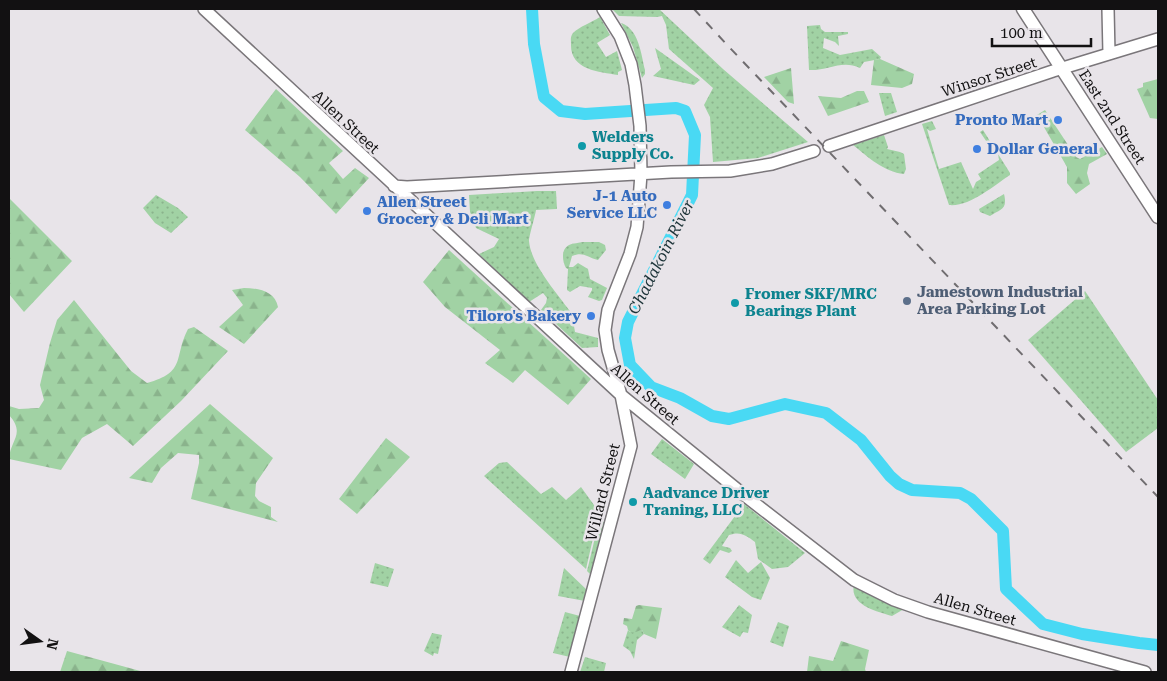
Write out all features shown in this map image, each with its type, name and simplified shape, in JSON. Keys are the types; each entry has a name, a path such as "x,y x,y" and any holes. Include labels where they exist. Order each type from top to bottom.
{"main road":[{"name":"East 2nd Street","path":"1023,9 1158,217"}],"street":[{"name":"Allen Street","path":"204,9 620,395 758,506 865,587 928,612 1145,672"},
{"name":"Willard Street","path":"572,672 630,453 630,438 608,350 605,330 606,320 635,238 641,174 640,126 636,85 631,64 624,44 603,9"},
{"path":"1108,9 1109,54"},
{"name":"Winsor Street","path":"829,146 1061,68 1158,39"},
{"path":"394,186 730,170 772,164 814,150"},
{"path":"407,197 423,191 439,190 441,185"},
{"path":"407,197 416,186"}],"green space":[{"path":"612,9 659,9 723,69 808,142 758,158 713,162 710,117 704,105 713,88 669,49 666,25 662,16 619,16"},
{"path":"600,17 610,35 597,43 606,57 617,51 622,70 618,72 618,75 602,73 587,68 575,59 572,53 571,36 573,33"},
{"path":"621,23 632,31 638,43 645,70 642,78 633,47"},
{"path":"820,25 821,29 825,32 848,32 848,34 838,36 839,46 835,42 824,38 823,48 840,55 872,49 881,57 880,59 864,62 860,68 841,65 809,70 807,26"},
{"path":"655,48 700,80 694,85 653,76 661,69"},
{"path":"880,59 914,74 912,84 902,88 871,85 874,60"},
{"path":"791,68 794,104 788,102 764,77"},
{"path":"1158,79 1158,119 1150,118 1137,89 1143,87 1143,83"},
{"path":"276,89 343,151 329,163 343,179 355,168 369,178 336,214 300,177 245,130"},
{"path":"857,91 864,91 869,102 828,116 818,96 841,98"},
{"path":"879,93 891,93 897,112 885,116"},
{"path":"1045,110 1076,157 1080,159 1102,147 1107,154 1089,164 1087,173 1090,184 1076,194 1067,183 1067,167 1037,115"},
{"path":"932,121 936,129 930,131 927,129 939,169 961,162 973,189 976,182 981,179 978,174 999,160 998,154 1010,175 989,190 965,203 949,205 922,124"},
{"path":"983,130 998,153 995,154 980,132"},
{"path":"884,135 887,149 904,154 906,169 904,174 883,167 853,145"},
{"path":"556,191 557,209 536,210 529,239 531,250 546,279 572,314 567,321 574,326 575,332 598,338 598,347 582,348 541,310 547,298 543,293 529,302 479,254 494,247 499,239 476,228 470,212 469,195"},
{"path":"1004,194 1005,203 1000,210 990,216 980,212 979,209"},
{"path":"156,195 178,208 188,217 171,233 155,223 143,208"},
{"path":"9,198 72,261 24,312 9,294"},
{"path":"583,242 599,242 605,245 606,250 598,260 583,255 576,255 572,256 569,267 573,267 578,263 588,269 590,279 607,288 602,300 599,301 588,297 592,288 580,286 570,292 567,290 568,269 564,262 563,252 569,245"},
{"path":"449,250 591,379 568,405 525,370 513,383 485,363 500,350 445,307 423,282"},
{"path":"244,288 260,290 270,294 278,307 244,344 219,327 243,305 232,290"},
{"path":"1085,291 1158,400 1158,428 1126,452 1028,340"},
{"path":"74,300 131,371 147,383 160,379 174,369 188,329 194,327 228,351 181,401 133,446 107,424 82,438 61,470 9,459 17,432 14,422 9,415 9,406 19,409 39,408 44,400 40,385 50,343 57,320"},
{"path":"210,404 273,458 256,483 255,496 259,501 271,507 271,517 278,522 191,499 199,455 178,453 161,468 152,483 129,478"},
{"path":"386,438 410,457 357,514 339,499"},
{"path":"662,439 694,464 685,479 651,454"},
{"path":"507,462 541,494 552,487 566,500 581,487 599,512 586,569 484,476 499,463"},
{"path":"744,504 805,553 788,567 772,569 758,559 755,542 746,536 736,533 729,535 722,546 730,548 732,551 729,553 720,550 710,564 703,559"},
{"path":"599,521 605,522 591,575 587,571"},
{"path":"736,560 748,573 761,562 770,578 761,600 752,597 725,577"},
{"path":"375,563 394,569 388,587 370,583"},
{"path":"564,568 587,590 585,601 558,596"},
{"path":"854,584 904,609 892,616 865,606 856,597"},
{"path":"739,605 752,615 748,633 743,632 740,637 722,627"},
{"path":"636,606 662,608 656,639 644,634 642,630 631,632 623,624 624,618 632,619"},
{"path":"565,612 580,616 570,657 553,653"},
{"path":"778,622 789,626 783,647 770,642"},
{"path":"628,630 630,632 642,630 644,634 637,640 634,659 630,651 623,646"},
{"path":"432,633 442,635 438,654 434,653 433,656 424,651"},
{"path":"841,641 869,650 866,672 807,672 809,656 833,661"},
{"path":"67,651 144,672 60,672"},
{"path":"585,657 606,663 604,672 580,672"}],"waterway":[{"name":"Chadakoin River","path":"532,9 534,44 544,97 561,111 585,114 676,108 685,111 695,135 692,195 628,322 625,338 630,365 651,387 680,398 712,416 729,419 785,404 826,413 861,440 890,476 899,484 912,490 960,493 971,499 1003,531 1006,589 1043,624 1082,634 1158,645"}],"railway":[{"path":"694,9 1158,497"}],"place":[{"name":"Pronto Mart","path":"1058,120"},
{"name":"Welders Supply Co.","path":"582,146"},
{"name":"Dollar General","path":"977,149"},
{"name":"J-1 Auto Service LLC","path":"667,205"},
{"name":"Allen Street Grocery & Deli Mart","path":"367,211"},
{"name":"Jamestown Industrial Area Parking Lot","path":"907,301"},
{"name":"Fromer SKF/MRC Bearings Plant","path":"735,303"},
{"name":"Tiloro's Bakery","path":"591,316"},
{"name":"Aadvance Driver Traning, LLC","path":"633,502"}]}
